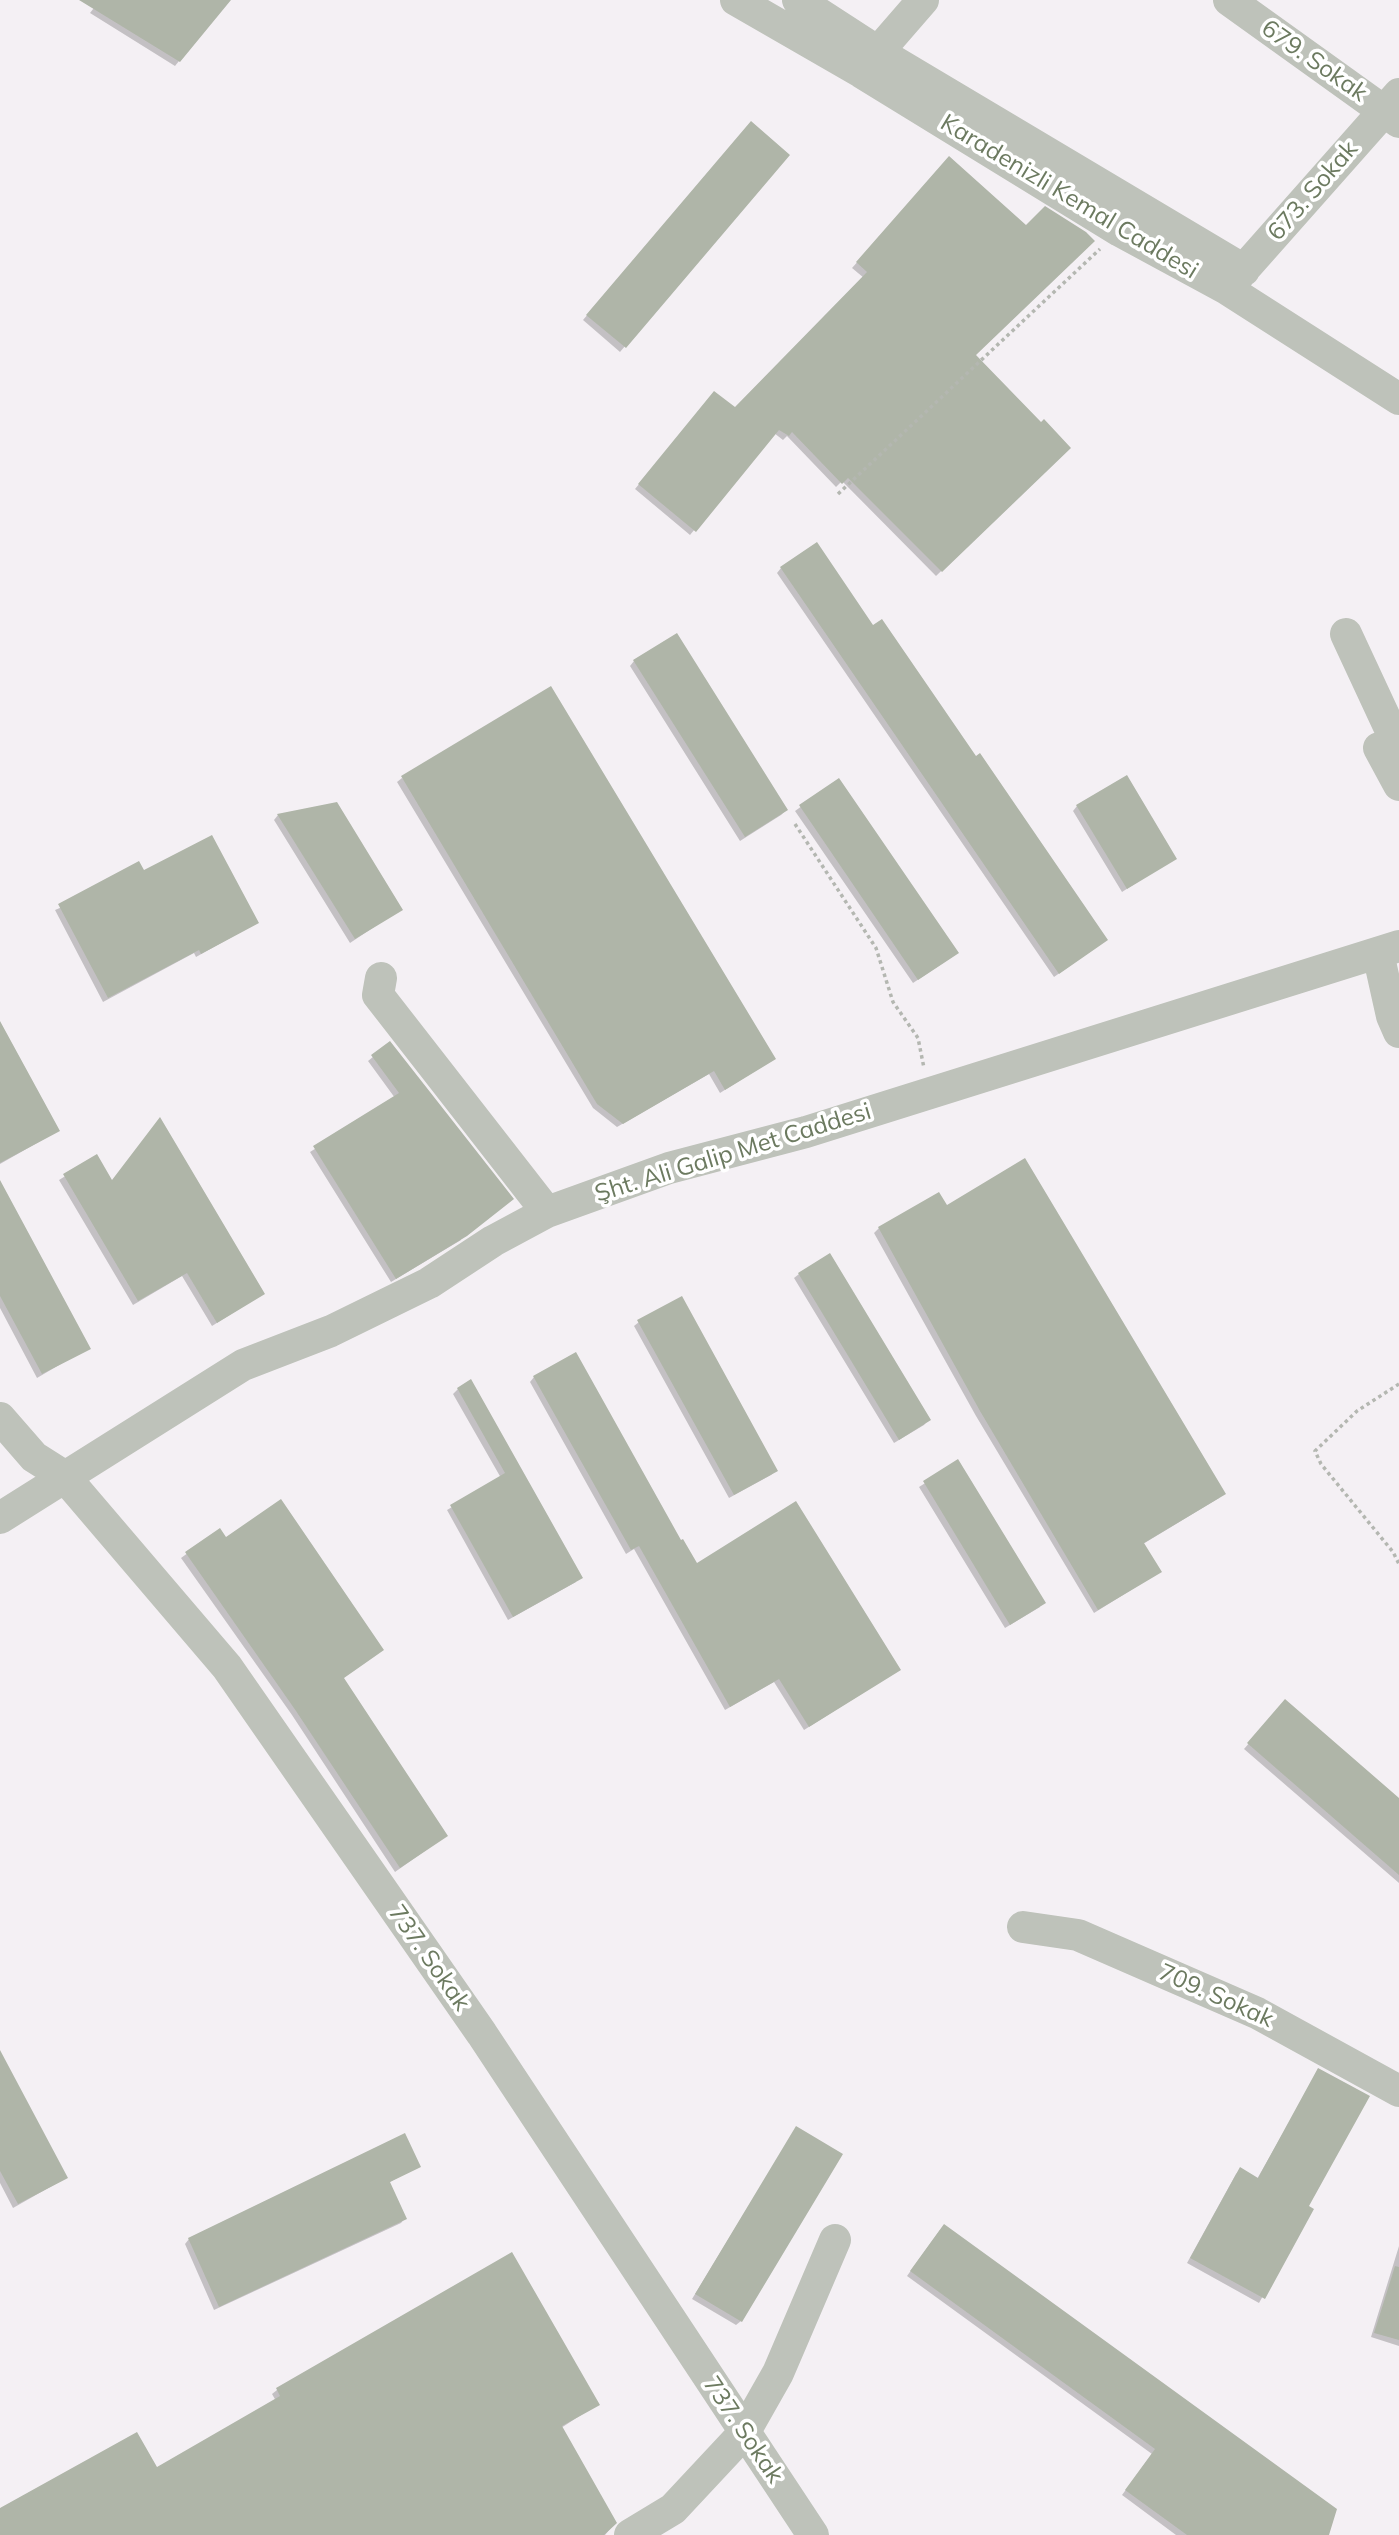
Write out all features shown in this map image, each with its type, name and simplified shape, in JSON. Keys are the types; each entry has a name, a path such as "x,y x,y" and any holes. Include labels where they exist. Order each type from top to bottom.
{"street":[{"name":"Karadenizli Kemal Caddesi","path":"736,0 869,62 1120,231 1236,279 1399,399"},
{"path":"798,0 869,62 1236,279"},
{"path":"869,62 923,0"},
{"name":"679. Sokak","path":"1229,0 1394,109"},
{"name":"673. Sokak","path":"1236,279 1394,109"},
{"path":"1346,634 1389,748 1399,785"},
{"path":"1388,949 1392,1016 1399,1032"},
{"name":"Şht. Ali Galip Met Caddesi","path":"0,1518 243,1365 331,1331 429,1283 493,1241 547,1212 669,1168 806,1132 1388,949"},
{"path":"382,978 377,995 547,1212"},
{"name":"737. Sokak","path":"0,1418 34,1457 64,1476 227,1667 482,2034 813,2535"},
{"name":"709. Sokak","path":"1023,1927 1078,1935 1257,2013 1399,2091"},
{"path":"630,2535 673,2509 744,2433 778,2373 835,2240"}],"path":[{"path":"838,494 1120,231"},
{"path":"795,824 876,948 893,1002 918,1038 930,1094"},
{"path":"1399,1384 1357,1411 1315,1451 1321,1464 1393,1552 1399,1564"}],"building":[{"path":"79,0 231,0 180,62"},
{"path":"751,121 790,155 626,348 586,315"},
{"path":"949,156 1026,225 1045,206 1086,232 1095,241 976,355 1041,422 1044,419 1071,448 942,572 848,478 842,484 792,432 789,436 779,430 696,532 638,484 714,391 735,407 867,272 856,262"},
{"path":"817,542 873,625 882,619 976,756 980,753 1108,940 1059,974 780,567"},
{"path":"677,633 788,810 745,837 633,660"},
{"path":"551,686 776,1059 725,1090 714,1071 623,1124 597,1104 401,776"},
{"path":"1127,775 1177,859 1127,889 1076,805"},
{"path":"839,778 959,953 918,980 799,805"},
{"path":"337,802 403,910 355,939 277,814"},
{"path":"212,835 259,923 201,954 199,950 108,998 58,904 139,861 144,870"},
{"path":"0,1021 60,1131 0,1163"},
{"path":"390,1041 514,1199 467,1236 396,1279 313,1146 399,1093 371,1055"},
{"path":"160,1117 265,1294 217,1323 187,1273 138,1301 63,1174 97,1154 112,1180"},
{"path":"1025,1158 1226,1494 1144,1543 1162,1572 1098,1610 980,1411 878,1227 939,1192 947,1205"},
{"path":"0,1180 91,1349 42,1374 0,1296"},
{"path":"830,1253 931,1420 899,1440 798,1273"},
{"path":"682,1296 778,1471 734,1495 637,1320"},
{"path":"576,1352 681,1540 683,1539 697,1563 796,1501 901,1670 809,1727 779,1679 730,1707 639,1546 631,1550 533,1376"},
{"path":"471,1379 583,1578 513,1617 450,1505 505,1473 457,1388"},
{"path":"958,1459 1046,1603 1010,1625 923,1481"},
{"path":"281,1499 384,1650 344,1678 448,1836 400,1868 296,1711 185,1552 220,1528 226,1537"},
{"path":"1285,1699 1399,1798 1399,1875 1247,1743"},
{"path":"0,2050 68,2178 18,2204 0,2171"},
{"path":"1318,2068 1370,2096 1309,2206 1314,2209 1265,2299 1190,2258 1240,2167 1258,2178"},
{"path":"796,2126 843,2154 742,2322 695,2294"},
{"path":"405,2133 421,2167 390,2182 407,2219 219,2307 188,2238"},
{"path":"944,2224 1337,2509 1329,2535 1187,2535 1125,2490 1155,2449 910,2271"},
{"path":"512,2252 600,2405 562,2426 617,2523 604,2535 0,2535 0,2508 137,2432 157,2467 280,2396 276,2388"},
{"path":"1395,2266 1399,2267 1399,2340 1374,2333"}]}
